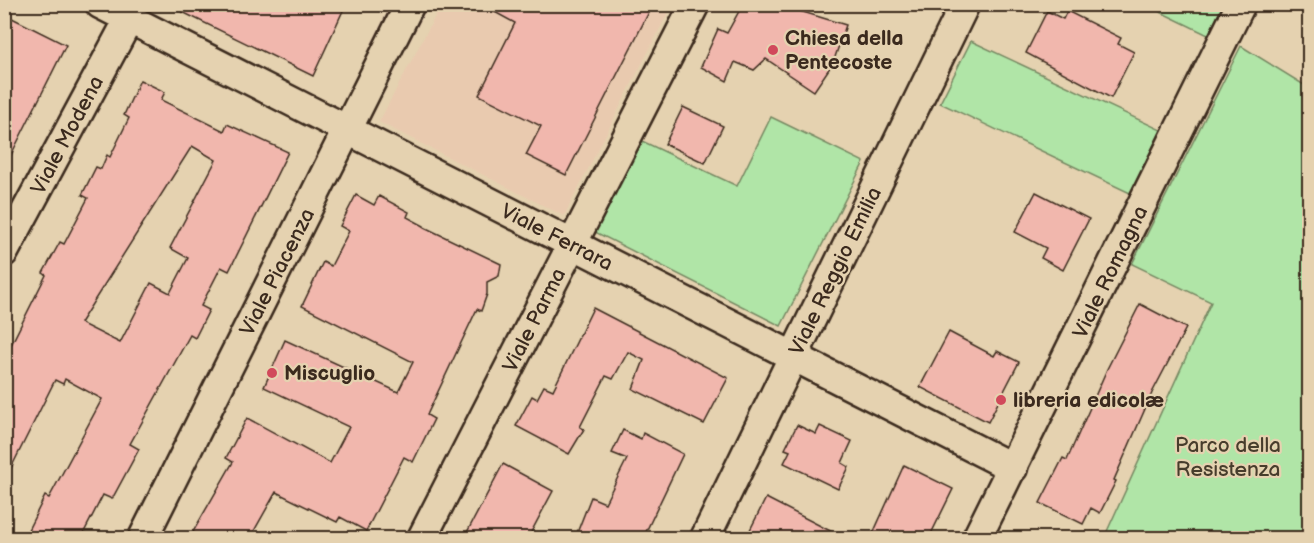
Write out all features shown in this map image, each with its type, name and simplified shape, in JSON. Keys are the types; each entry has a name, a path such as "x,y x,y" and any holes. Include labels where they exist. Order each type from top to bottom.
{"street":[{"name":"Viale Ferrara","path":"100,4 1013,468"},
{"name":"Viale Piacenza","path":"143,538 410,4"},
{"name":"Viale Parma","path":"422,538 694,4"},
{"name":"Viale Reggio Emilia","path":"705,538 965,4"},
{"name":"Viale Romagna","path":"977,538 1243,15"},
{"name":"Viale Modena","path":"4,252 129,19"}],"shaded area":[{"path":"441,5 672,5 564,216 379,122"}],"green space":[{"path":"1146,5 1223,5 1208,35"},
{"path":"971,41 1161,130 1130,193 940,103"},
{"name":"Parco della Resistenza","path":"1241,46 1309,88 1309,538 1104,538 1211,302 1132,264"},
{"path":"771,117 864,162 781,326 595,232 642,141 737,186"}],"building":[{"path":"166,4 346,4 313,76"},
{"path":"480,4 653,4 566,175 526,155 541,126 479,95 515,23"},
{"name":"Chiesa della Pentecoste","path":"743,4 795,4 793,9 846,25 833,63 814,91 766,59 754,70 735,62 727,81 701,67 718,29 727,33"},
{"path":"1047,11 1063,19 1067,11 1121,38 1118,44 1134,52 1111,98 1026,53"},
{"path":"4,14 66,45 4,169"},
{"path":"140,80 165,92 161,100 224,131 227,124 288,152 229,271 221,267 201,306 209,310 195,338 190,335 130,444 139,449 112,499 103,495 81,538 24,538 45,496 49,498 102,399 65,379 63,384 55,380 4,482 4,359 46,275 43,273 60,242 64,244 88,198 82,195 96,167 101,169 107,155 110,157 129,118 124,115","holes":["192,146 216,160 170,248 188,258 170,293 151,283 120,343 80,323"]},
{"path":"683,107 723,126 705,163 665,144"},
{"path":"1036,192 1089,219 1063,270 1041,258 1046,248 1015,232"},
{"path":"356,195 374,205 379,196 409,212 407,217 424,227 501,264 499,276 487,282 487,294 481,311 477,309 427,415 434,419 413,462 404,457 366,531 340,517 337,522 276,492 250,538 204,538 193,532 233,462 226,458 247,418 330,463 349,427 264,387 285,340 398,392 413,362 302,306 323,262 331,266 349,231 340,226"},
{"path":"1140,304 1186,328 1152,393 1114,480 1116,481 1100,513 1091,508 1083,524 1040,503 1063,458 1067,460 1107,369"},
{"path":"593,308 728,378 704,424 633,389 644,360 628,352 613,379 606,376 580,427 584,429 569,454 516,426 532,396 537,399 544,386 553,390"},
{"path":"949,332 994,356 997,351 1019,362 988,422 920,387"},
{"path":"797,425 816,434 820,426 852,441 842,463 849,467 838,489 784,463 790,451 785,449"},
{"path":"623,430 641,439 643,433 683,454 643,538 575,538 591,497 605,503 627,459 612,453"},
{"path":"503,464 553,491 528,538 464,538"},
{"path":"904,465 953,489 929,538 871,538"},
{"path":"766,498 844,538 746,538"}],"place":[{"name":"Chiesa della Pentecoste","path":"773,50"},
{"name":"Miscuglio","path":"272,373"},
{"name":"libreria edicolæ","path":"1001,400"}]}
